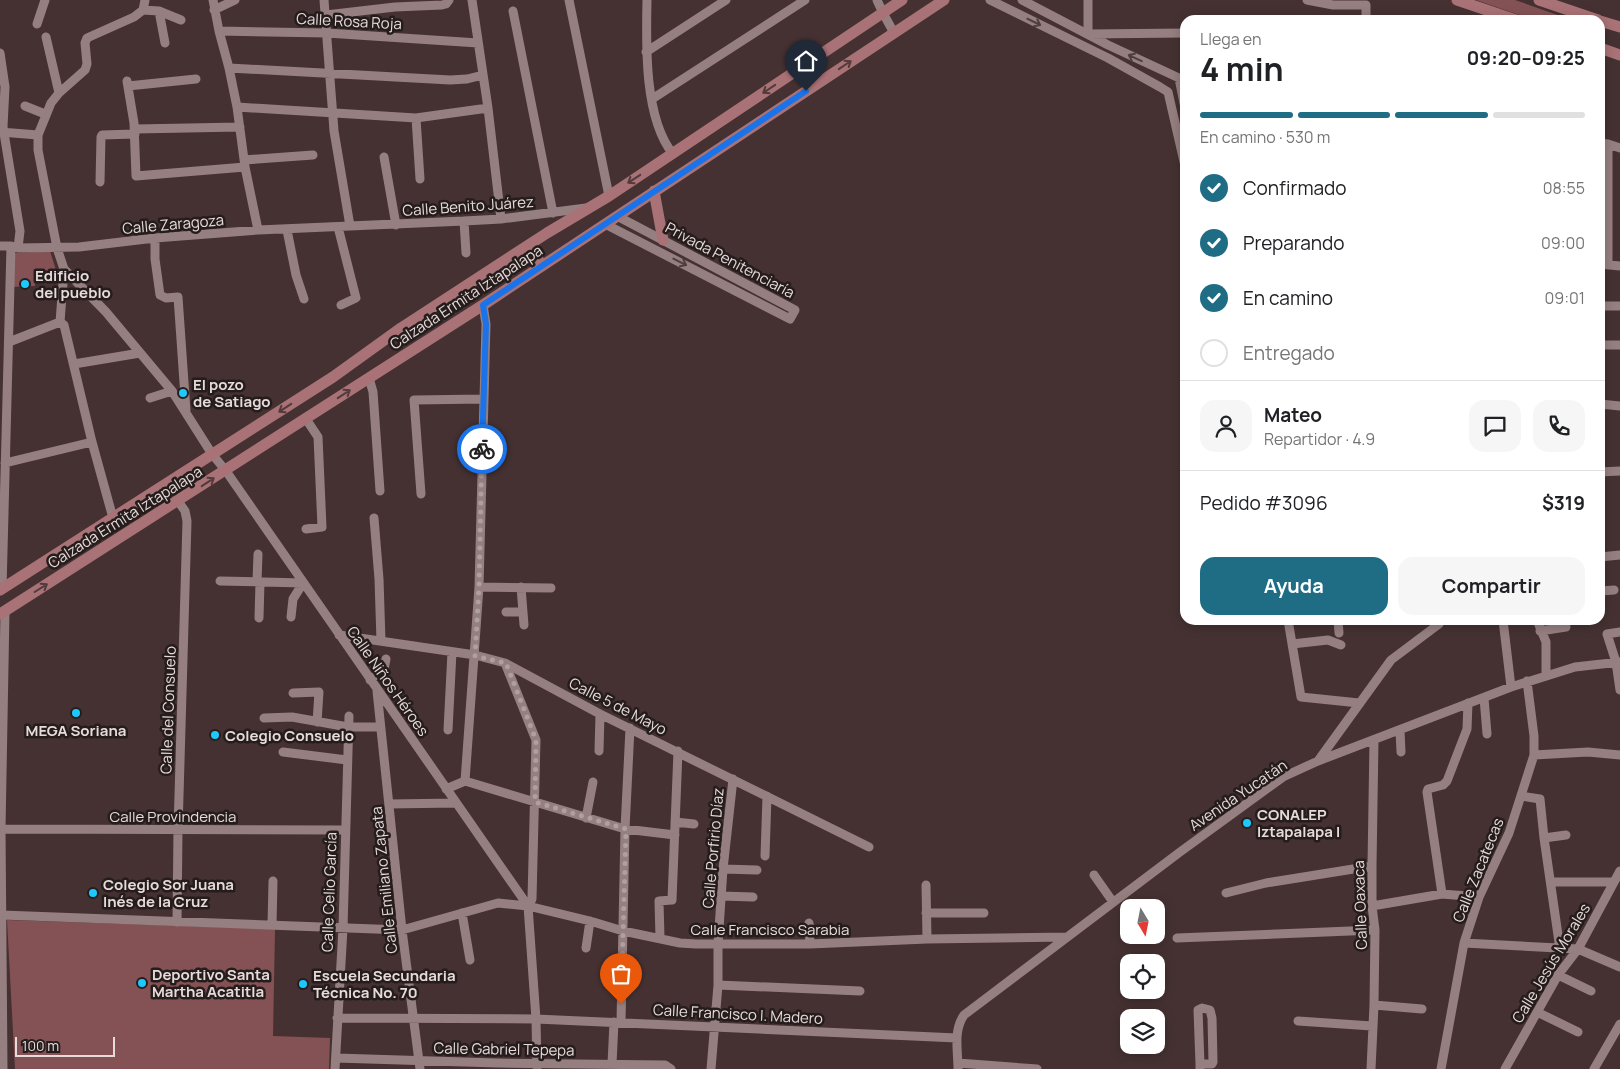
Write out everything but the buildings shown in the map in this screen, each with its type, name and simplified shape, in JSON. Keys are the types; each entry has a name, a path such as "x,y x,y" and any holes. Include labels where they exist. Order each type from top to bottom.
{"main road":[{"name":"Calzada Ermita Iztapalapa","path":"1,589 333,377 402,328 529,245 609,196 902,0"},
{"name":"Calzada Ermita Iztapalapa","path":"2,613 483,305 944,0"},
{"path":"1457,0 1493,15"},
{"path":"1539,0 1584,15"},
{"path":"1605,22 1620,27"},
{"path":"1605,50 1620,55"},
{"path":"694,140 706,158"},
{"path":"654,191 661,246"},
{"path":"529,245 542,266"}],"street":[{"path":"37,24 45,0"},
{"path":"60,322 64,269 57,248 38,150 38,135 51,103 59,93 85,70 87,64 85,43 87,38 134,17 143,10 145,0"},
{"path":"213,0 237,107 245,164 258,230"},
{"path":"214,10 235,0"},
{"path":"324,0 334,131 350,226"},
{"path":"326,15 395,6 442,5 446,4 449,0"},
{"path":"472,0 488,108 501,219"},
{"path":"570,0 609,196"},
{"path":"646,52 726,0"},
{"path":"652,99 805,0"},
{"path":"877,0 882,13 894,33"},
{"path":"990,0 1108,58 1168,92 1180,144"},
{"path":"1022,0 1108,45 1180,77"},
{"path":"1088,0 1088,34"},
{"path":"1307,0 1332,5 1366,5 1366,15"},
{"path":"648,1 646,52 654,114 660,133 672,154"},
{"path":"143,10 158,11 182,20"},
{"path":"158,11 165,42"},
{"path":"513,12 553,213"},
{"name":"Calle Rosa Roja","path":"219,31 327,33 478,43"},
{"path":"1108,58 1108,38 1116,33"},
{"path":"1088,34 1180,33"},
{"path":"46,37 59,93"},
{"path":"0,53 5,87 2,132 20,231 14,247 5,288 8,342 3,383 5,463 1,526 1,589"},
{"path":"229,68 450,80 467,79 483,75"},
{"path":"196,79 127,84 135,132 136,176 313,156"},
{"path":"1160,86 1180,79"},
{"path":"25,106 45,114"},
{"path":"237,107 416,118 488,108"},
{"path":"416,118 420,179"},
{"path":"100,182 102,135 240,127"},
{"path":"2,132 38,135"},
{"path":"1605,144 1620,148"},
{"path":"384,157 396,225"},
{"name":"Calle Benito Juárez","path":"350,226 464,222 588,208"},
{"name":"Privada Penitenciaría","path":"605,224 661,246 795,310 790,319 661,246 617,216"},
{"path":"464,222 466,253"},
{"name":"Calle Zaragoza","path":"0,246 57,248 258,230 350,226"},
{"path":"338,227 356,298 341,304"},
{"path":"287,230 296,275 304,299"},
{"path":"155,238 155,259 160,295 166,298 178,298 186,412"},
{"path":"1605,265 1620,266"},
{"name":"Calle Niños Héroes","path":"64,269 106,312 172,391 212,454 226,471 528,906"},
{"path":"464,781 479,587 486,324 483,305"},
{"path":"1605,306 1620,306"},
{"path":"8,342 60,322"},
{"path":"60,322 64,325 92,442 113,518"},
{"path":"1605,345 1620,345"},
{"path":"74,364 140,353"},
{"path":"369,378 373,392 380,491"},
{"path":"150,398 172,391"},
{"path":"421,494 414,400 483,399"},
{"path":"1605,404 1620,406"},
{"path":"306,419 318,438 322,526 306,529"},
{"path":"5,463 92,442"},
{"path":"1605,472 1620,471"},
{"name":"Calle del Consuelo","path":"177,922 187,526 185,511 178,501"},
{"path":"374,518 380,579 381,641"},
{"path":"258,554 259,618"},
{"path":"1605,556 1620,554"},
{"path":"220,581 303,583"},
{"path":"291,617 293,599 303,583"},
{"path":"479,587 551,588"},
{"path":"521,587 524,625"},
{"path":"1605,591 1614,590"},
{"path":"506,612 523,612"},
{"path":"2,613 1,936 3,1069"},
{"path":"1289,625 1302,697 1359,703"},
{"path":"1338,625 1339,633"},
{"path":"1318,761 1391,660 1438,625"},
{"path":"1504,625 1511,687"},
{"path":"1538,625 1546,642 1546,675"},
{"path":"1540,630 1566,627"},
{"path":"1620,632 1607,634 1618,662 1620,690"},
{"name":"Calle 5 de Mayo","path":"339,636 452,652 506,663 600,714 869,847"},
{"path":"1292,644 1328,640 1341,645"},
{"path":"448,730 452,652"},
{"path":"370,680 384,669 386,660"},
{"name":"Avenida Yucatán","path":"958,1066 957,1030 959,1022 964,1015 1066,937 1283,777 1318,761 1527,681 1575,667 1618,662"},
{"path":"506,663 536,740 532,899 528,906 536,1019 537,1066"},
{"name":"Calle Zacatecas","path":"1440,1069 1464,943 1479,897 1509,833 1534,755 1534,736 1527,681"},
{"name":"Calle Emiliano Zapata","path":"376,689 402,930 419,1065"},
{"path":"293,693 319,692 317,722"},
{"path":"1484,698 1487,734"},
{"path":"1442,894 1427,792 1428,789 1442,785 1447,780 1467,729 1468,703"},
{"path":"599,751 600,714"},
{"name":"Calle Celio García","path":"335,1069 349,716"},
{"path":"264,718 292,717 348,727 380,727"},
{"path":"612,1064 617,1022 623,930 630,728"},
{"path":"1400,730 1401,752"},
{"name":"Calle Oaxaca","path":"1371,1069 1375,930 1372,906 1374,740"},
{"path":"660,938 659,901 672,900 678,751"},
{"path":"284,752 347,760"},
{"path":"1534,755 1588,752 1620,755"},
{"name":"Calle Porfirio Díaz","path":"711,1069 713,1026 718,985 718,944 723,869 733,779"},
{"path":"446,789 464,781 626,829 675,834"},
{"path":"586,818 593,782"},
{"path":"765,856 767,796"},
{"path":"1521,796 1540,799 1560,948"},
{"path":"389,804 456,802"},
{"path":"675,822 694,824"},
{"name":"Calle Provindencia","path":"1,830 345,830"},
{"path":"1544,838 1566,835"},
{"path":"1226,892 1266,883 1372,866"},
{"path":"723,869 757,870"},
{"name":"Calle Jesús Morales","path":"1505,1069 1558,975 1578,950 1620,871"},
{"path":"1094,875 1113,902"},
{"path":"272,925 273,881"},
{"path":"1551,882 1613,882"},
{"path":"926,885 927,939"},
{"path":"1372,906 1442,894 1479,897"},
{"path":"721,896 753,897"},
{"name":"Calle Francisco Sarabia","path":"2,916 402,930 498,903 528,906 680,943 810,944 927,939 1066,937"},
{"path":"462,913 470,960"},
{"path":"926,913 984,913"},
{"path":"586,948 590,921"},
{"path":"809,923 810,944"},
{"path":"1177,938 1375,930"},
{"path":"1464,943 1578,950 1620,968"},
{"path":"1558,975 1591,991"},
{"path":"718,985 860,991"},
{"path":"1374,1005 1422,1009"},
{"path":"1202,1008 1210,1010 1213,1062 1212,1064 1200,1066 1198,1010 1202,1008"},
{"path":"1537,1012 1578,1032"},
{"name":"Calle Francisco I. Madero","path":"337,1018 536,1019 957,1038"},
{"path":"1298,1021 1372,1026"},
{"path":"1594,1069 1620,1024"},
{"name":"Calle Gabriel Tepepa","path":"336,1058 419,1065 537,1066 612,1064 665,1065 671,1069"},
{"path":"958,1066 1037,1069"}],"shaded area":[{"path":"1476,0 1515,0 1558,15 1520,15"},
{"path":"50,251 56,270 34,271 35,286 12,287 12,255 16,253"},
{"name":"Deportivo Santa Martha Acatitla","path":"7,920 275,929 273,1036 330,1038 329,1069 15,1069"}],"way so far":[{"path":"482,449 479,587 475,656 506,663 536,740 535,802 626,829 621,1004"}],"place":[{"name":"Edificio del pueblo","path":"25,284"},
{"name":"El pozo de Satiago","path":"183,393"},
{"name":"MEGA Soriana","path":"76,713"},
{"name":"Colegio Consuelo","path":"215,735"},
{"name":"CONALEP Iztapalapa I","path":"1247,823"},
{"name":"Colegio Sor Juana Inés de la Cruz","path":"93,893"},
{"name":"Deportivo Santa Martha Acatitla","path":"142,983"},
{"name":"Escuela Secundaria Técnica No. 70","path":"303,984"}],"route":[{"path":"482,449 486,324 483,305 806,91"}]}
